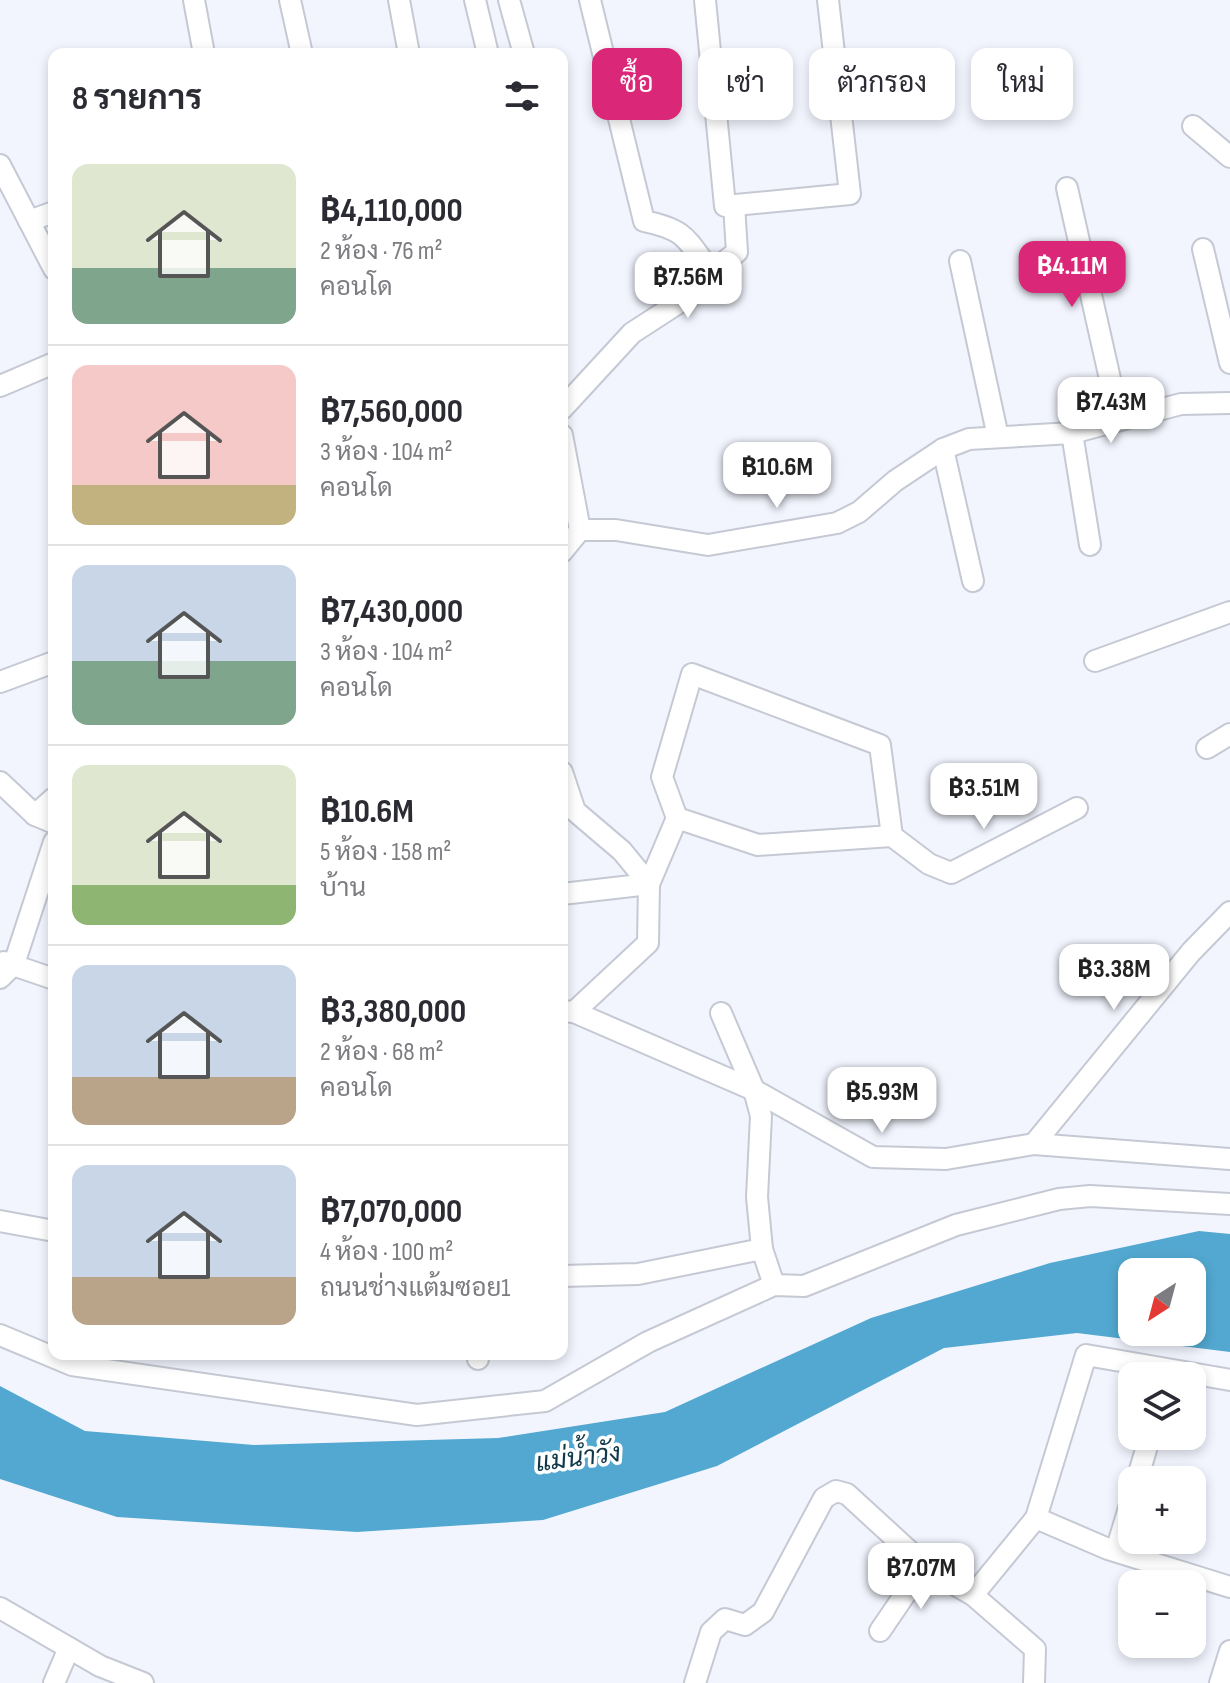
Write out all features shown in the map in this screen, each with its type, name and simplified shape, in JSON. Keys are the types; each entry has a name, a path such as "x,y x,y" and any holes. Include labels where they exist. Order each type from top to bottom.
{"street":[{"path":"194,0 203,48"},
{"path":"290,0 301,48"},
{"path":"399,0 408,48"},
{"path":"475,0 487,48"},
{"path":"509,0 522,48"},
{"path":"590,0 644,221 674,227 682,233 711,272"},
{"path":"705,0 725,206 850,194 828,0"},
{"path":"1193,126 1230,157"},
{"path":"0,165 48,257"},
{"path":"1067,188 1119,419"},
{"path":"568,402 632,333 703,287 711,272 737,252 734,205"},
{"path":"29,221 48,214"},
{"path":"1203,249 1230,363"},
{"path":"960,261 998,437"},
{"path":"0,386 48,366"},
{"path":"580,530 616,530 708,545 837,523 859,512 895,481 943,449 969,439 1072,433 1181,404 1230,403"},
{"path":"1072,433 1090,545"},
{"path":"943,449 973,581"},
{"path":"568,467 580,530"},
{"path":"568,545 580,530"},
{"path":"1095,661 1230,612"},
{"path":"0,682 48,664"},
{"path":"892,836 880,745 692,674 662,777 677,818 649,884 648,943 568,1011 754,1090 873,1157 946,1159 1034,1144 1230,1159"},
{"path":"1207,748 1230,734"},
{"path":"0,782 45,819"},
{"path":"568,790 575,811 622,851 649,884"},
{"path":"677,818 758,845 892,836 929,864 951,873 1077,808"},
{"path":"48,857 5,968 48,978"},
{"path":"568,893 649,884"},
{"path":"1034,1144 1191,952 1230,912"},
{"path":"721,1013 754,1090 762,1126 757,1197 762,1249 774,1285"},
{"path":"60,1360 72,1365 417,1415 457,1413 545,1401 648,1342 774,1285 804,1286 956,1225 1059,1199 1137,1197 1230,1204"},
{"path":"0,1221 48,1230"},
{"path":"568,1276 638,1274 762,1249"},
{"path":"0,1335 48,1355"},
{"path":"973,1595 1036,1518 1086,1355 1118,1362"},
{"path":"1206,1377 1230,1380"},
{"path":"695,1683 711,1632 725,1619 745,1625 763,1612 824,1498 836,1491 847,1494 925,1565 973,1595 1035,1649 1034,1683"},
{"path":"1036,1518 1116,1551 1230,1587"},
{"path":"1116,1551 1118,1544"},
{"path":"880,1631 925,1565"},
{"path":"0,1608 100,1666 143,1683"},
{"path":"54,1683 69,1648"},
{"path":"1220,1683 1230,1651"}],"water":[{"name":"แม่น้ำวัง","path":"1199,1231 1230,1234 1230,1352 1182,1346 1206,1346 1206,1258 1118,1258 1118,1338 1077,1333 944,1348 717,1466 543,1520 357,1532 117,1517 0,1479 0,1386 85,1431 254,1445 498,1438 665,1412 871,1318 1050,1263"}]}
